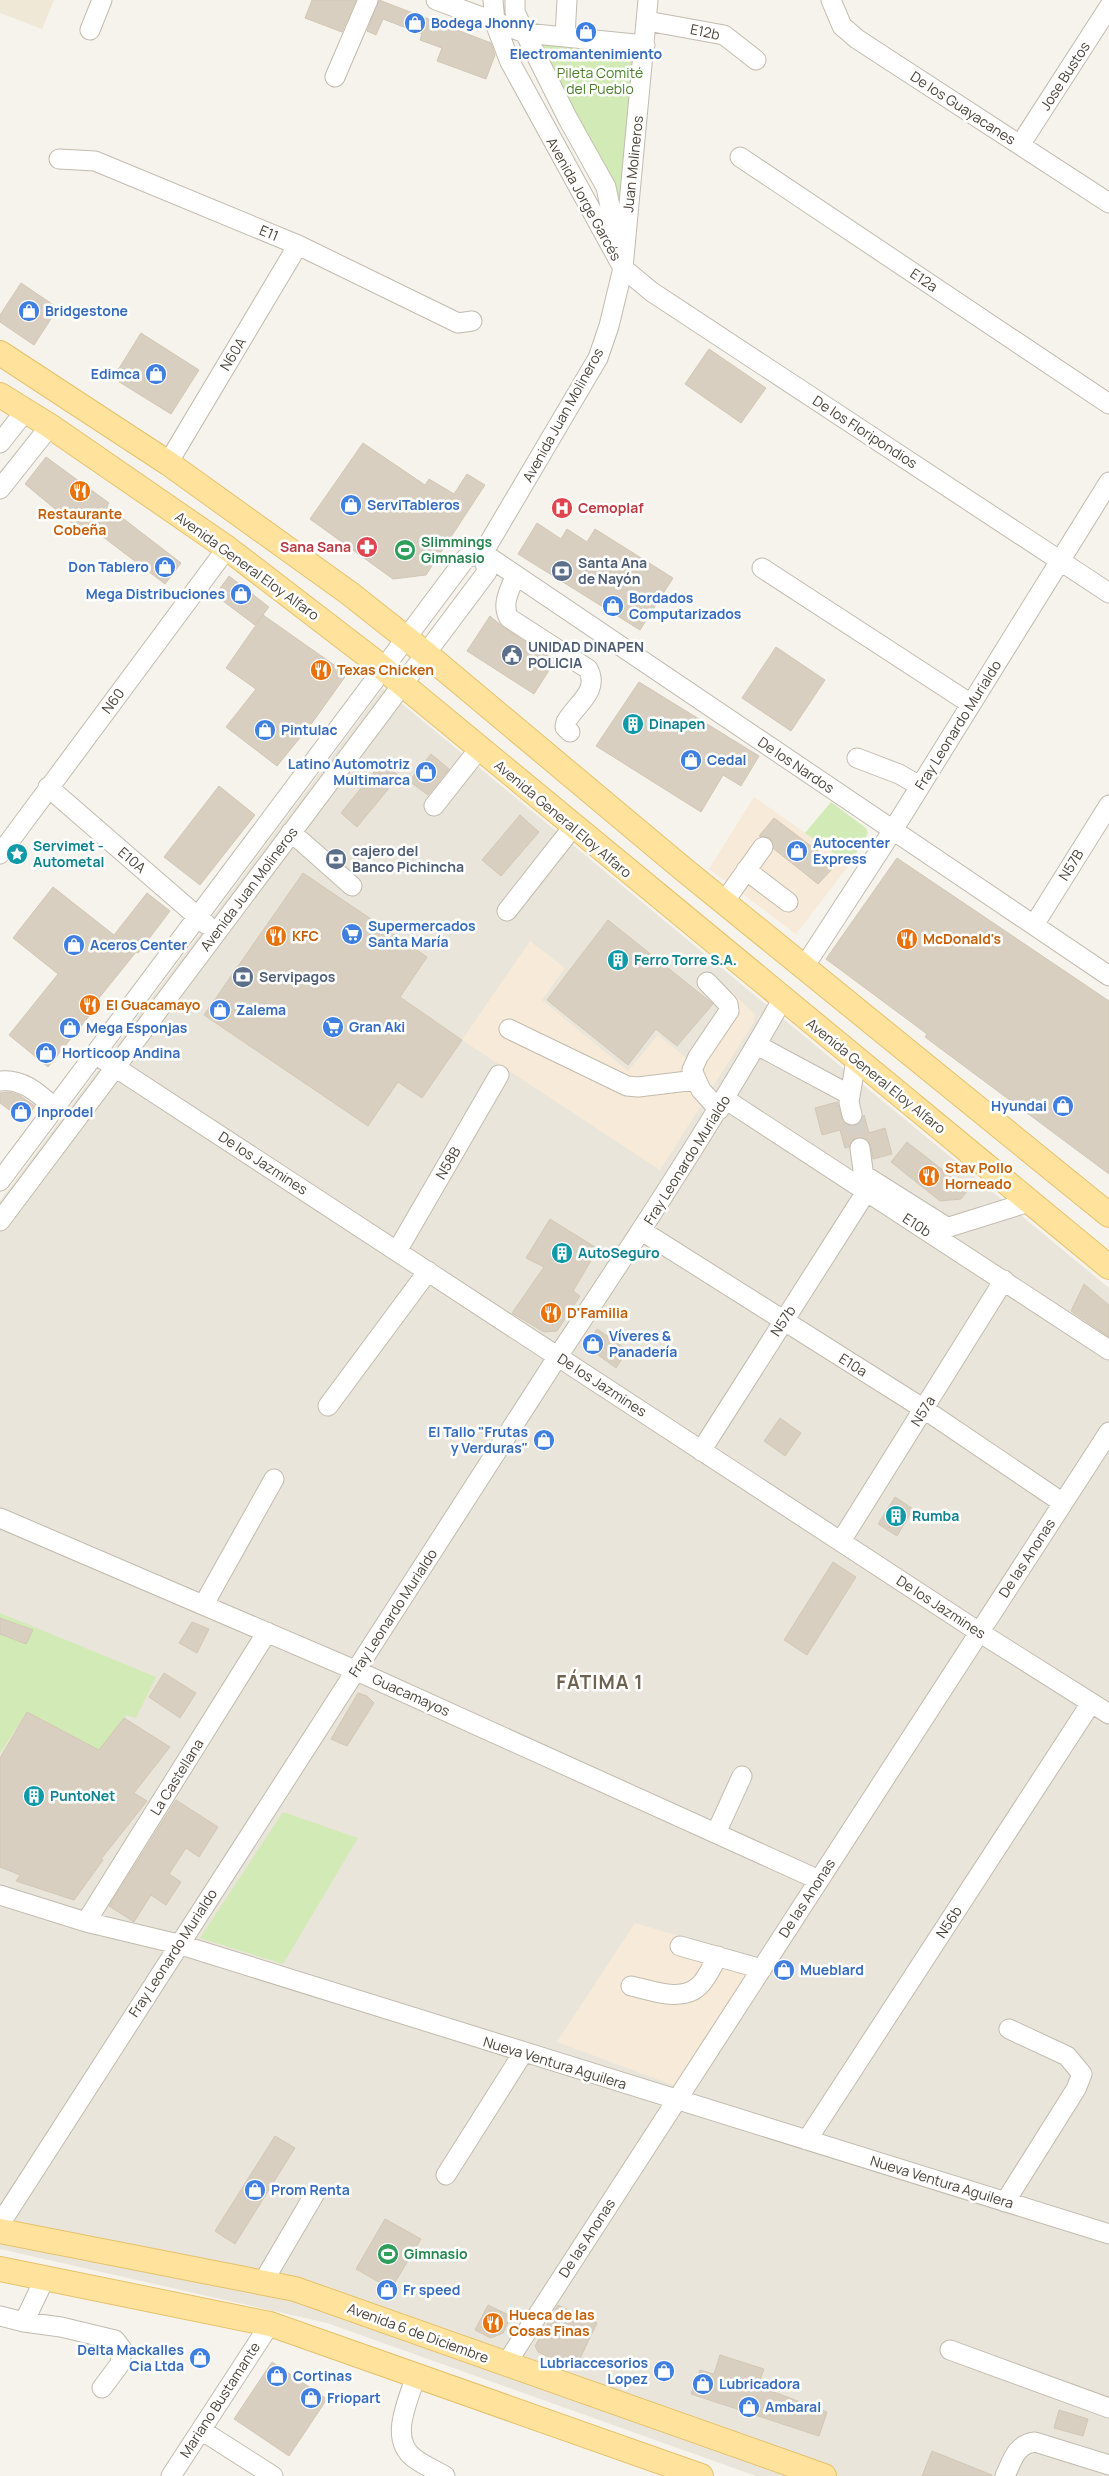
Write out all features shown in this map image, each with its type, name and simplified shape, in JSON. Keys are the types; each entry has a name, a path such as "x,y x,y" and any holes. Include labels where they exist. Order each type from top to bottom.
{"main road":[{"path":"0,353 168,464 349,593 425,653 724,902 1109,1215"},
{"name":"Avenida General Eloy Alfaro","path":"0,395 50,426 227,548 382,668 782,1000 1109,1267"},
{"name":"Avenida 6 de Diciembre","path":"0,2231 295,2289 824,2476"},
{"path":"0,2269 270,2324 702,2476"}],"street":[{"path":"90,30 102,0"},
{"path":"335,77 368,0"},
{"path":"436,0 525,33 645,45"},
{"name":"Avenida Jorge Garcés","path":"493,0 494,23 510,62 623,268"},
{"name":"Avenida Jorge Garcés","path":"515,0 516,12 525,33 568,118 606,187 623,268"},
{"path":"565,37 567,0"},
{"name":"Juan Molineros","path":"623,268 648,0"},
{"name":"De los Guayacanes","path":"831,0 842,26 857,39 1109,204"},
{"name":"Jose Bustos","path":"1020,145 1109,8"},
{"name":"E12b","path":"647,21 724,35 756,60"},
{"name":"E12a","path":"740,156 1109,404"},
{"name":"E11","path":"60,159 95,160 298,245 458,323 472,321"},
{"name":"N60A","path":"168,464 298,245"},
{"name":"Avenida Juan Molineros","path":"0,1221 487,572 484,553 598,358 609,326 623,268"},
{"name":"De los Floripondios","path":"623,268 652,292 1109,593"},
{"path":"0,443 26,410"},
{"path":"0,489 50,426"},
{"name":"Fray Leonardo Murialdo","path":"804,967 893,830 1109,482"},
{"name":"N60","path":"0,854 227,548"},
{"name":"Avenida Juan Molineros","path":"0,1181 466,558 484,553"},
{"name":"De los Nardos","path":"484,553 515,576 1109,976"},
{"path":"762,568 970,704"},
{"path":"515,576 505,603 505,611 509,618 588,669 592,676 591,689 566,722 565,727 570,732"},
{"path":"434,806 479,749"},
{"path":"857,758 899,774 920,786"},
{"name":"E10A","path":"48,787 216,933"},
{"name":"N57B","path":"1034,925 1109,805"},
{"path":"507,911 573,827"},
{"path":"291,832 352,886"},
{"path":"724,902 763,847"},
{"path":"746,870 788,902"},
{"path":"509,1029 628,1086 638,1087 696,1080 692,1070 698,1057 729,1011 728,1004 707,982"},
{"name":"Fray Leonardo Murialdo","path":"0,2224 178,1944 357,1671 558,1356 642,1231 722,1105 782,1000"},
{"path":"756,1044 850,1094"},
{"name":"De los Jazmines","path":"95,1054 979,1632 1109,1714"},
{"path":"852,1115 848,1102 856,1060"},
{"name":"N58B","path":"397,1251 499,1075"},
{"path":"0,1081 12,1080 34,1090 55,1108"},
{"name":"E10b","path":"696,1080 722,1105 865,1184 930,1233 1109,1350"},
{"path":"860,1148 865,1184 948,1228"},
{"name":"N57b","path":"701,1451 783,1322 865,1184"},
{"path":"930,1233 1029,1202"},
{"name":"E10a","path":"642,1231 783,1322 924,1409 1063,1503"},
{"path":"328,1406 428,1271"},
{"name":"N57a","path":"841,1541 1004,1280"},
{"name":"De las Anonas","path":"506,2364 1109,1432"},
{"path":"204,1604 274,1479"},
{"name":"Guacamayos","path":"0,1518 357,1671 819,1880"},
{"name":"La Castellana","path":"86,1922 267,1632"},
{"name":"N56b","path":"807,2140 1091,1703"},
{"path":"716,1833 742,1776"},
{"name":"Nueva Ventura Aguilera","path":"0,1895 86,1922 178,1944 676,2101 1109,2234"},
{"path":"680,1946 762,1969"},
{"path":"631,1986 672,1995 690,1992 699,1986 718,1956"},
{"path":"1005,2202 1076,2089 1082,2074 1067,2056 1009,2029"},
{"path":"446,2175 523,2053"},
{"path":"263,2282 314,2194"},
{"path":"24,2322 45,2278"},
{"path":"0,2316 24,2322 61,2327 115,2340 122,2349 120,2364 102,2388"},
{"name":"Mariano Bustamante","path":"171,2476 270,2324"},
{"path":"950,2350 1109,2408"},
{"path":"416,2375 400,2430 403,2447 413,2458 445,2476"},
{"path":"201,2430 273,2476"},
{"path":"1006,2476 1016,2452 1029,2442 1035,2442 1109,2465"}],"shaded area":[{"path":"0,0 54,0 42,29 0,13"},
{"path":"383,688 1109,1288 1109,2476 756,2476 327,2323 0,2249 0,1201"},
{"path":"754,797 850,864 796,934 709,869"},
{"name":"Ferro Torre S.A.","path":"530,941 565,968 542,1000 628,1071 658,1035 689,1060 723,1005 699,986 710,972 755,1014 754,1022 660,1170 462,1040"},
{"path":"635,1923 760,1960 678,2087 557,2042"}],"green space":[{"name":"Pileta Comité del Pueblo","path":"525,33 645,45 623,247"},
{"path":"831,802 866,828 868,833 850,864 805,833"},
{"path":"0,1613 156,1677 136,1718 126,1715 102,1751 27,1712 0,1753"},
{"path":"283,1812 358,1838 283,1964 200,1938"}],"building":[{"path":"312,0 356,0 342,32 305,18"},
{"path":"379,0 491,43 495,55 486,79 437,61 442,48 420,40 422,34 383,19 376,35 367,31"},
{"name":"Bridgestone","path":"21,283 58,308 34,345 0,322 0,315"},
{"name":"Edimca","path":"141,333 199,370 171,414 113,378"},
{"path":"709,349 766,388 741,423 685,384"},
{"path":"363,443 425,485 429,479 454,494 467,474 485,485 426,575 393,579 310,519"},
{"path":"46,457 109,503 107,506 181,563 165,584 90,527 85,534 25,484"},
{"path":"537,523 561,539 567,529 587,542 595,529 673,578 640,630 518,554"},
{"path":"229,576 269,607 255,625 215,595"},
{"path":"263,615 347,674 312,723 277,766 226,727 256,689 226,668"},
{"name":"UNIDAD DINAPEN POLICIA","path":"490,616 503,627 555,661 534,694 467,651"},
{"path":"776,647 825,680 791,731 742,698"},
{"path":"639,682 759,756 741,786 723,775 701,812 596,746"},
{"name":"Latino Automotriz Multimarca","path":"431,754 449,769 428,795 409,781"},
{"path":"382,762 399,776 357,827 341,813"},
{"path":"219,786 255,815 200,885 164,857"},
{"path":"520,815 539,832 501,876 482,860"},
{"name":"Autocenter Express","path":"774,818 836,865 818,884 774,849 770,838 759,836"},
{"name":"Hyundai","path":"897,858 1109,1001 1109,1174 925,1037 927,1034 826,959"},
{"name":"Gran Aki","path":"303,873 427,957 400,997 462,1040 422,1098 398,1082 368,1126 204,1015"},
{"path":"53,887 114,935 147,893 170,911 138,953 136,952 95,1003 98,1005 48,1067 9,1035 58,974 13,938"},
{"name":"Ferro Torre S.A.","path":"608,920 713,1004 677,1046 656,1029 628,1065 547,1000"},
{"name":"Inprodel","path":"9,1092 19,1095 35,1106 24,1121 0,1103 0,1093"},
{"path":"837,1102 843,1121 848,1126 859,1124 864,1115 869,1133 885,1128 892,1154 873,1159 871,1146 865,1138 854,1139 849,1147 845,1148 840,1130 822,1135 815,1108"},
{"name":"Stav Pollo Horneado","path":"907,1142 968,1190 961,1199 940,1201 891,1162"},
{"path":"550,1219 598,1249 573,1291 580,1296 557,1331 544,1332 512,1313 544,1267 526,1258"},
{"path":"1084,1284 1109,1305 1109,1337 1071,1311"},
{"path":"597,1329 628,1350 616,1368 586,1346"},
{"path":"780,1418 801,1433 785,1456 764,1441"},
{"name":"Rumba","path":"895,1497 913,1509 897,1536 878,1524"},
{"path":"833,1562 856,1577 807,1655 784,1640"},
{"path":"0,1618 33,1630 26,1644 0,1634"},
{"path":"192,1622 209,1629 197,1653 179,1643"},
{"path":"164,1673 196,1693 180,1718 149,1697"},
{"path":"358,1693 367,1696 374,1703 347,1746 331,1739"},
{"path":"27,1712 99,1750 124,1718 170,1747 134,1793 147,1801 101,1859 103,1860 74,1900 16,1881 20,1875 0,1867 0,1758"},
{"path":"176,1800 218,1827 199,1857 186,1848 169,1874 181,1882 166,1905 151,1895 134,1922 109,1906"},
{"name":"Prom Renta","path":"275,2136 295,2148 235,2244 215,2231"},
{"name":"Gimnasio","path":"385,2219 421,2239 391,2289 356,2269"},
{"name":"Hueca de las Cosas Finas","path":"488,2305 511,2316 503,2333 491,2338 475,2330"},
{"path":"558,2305 597,2323 575,2369 538,2352 535,2346"},
{"path":"720,2355 764,2369 758,2386 827,2412 819,2436 691,2394 700,2370 714,2374"},
{"path":"272,2362 327,2399 289,2456 234,2419"},
{"path":"1059,2410 1088,2419 1083,2436 1054,2428"},
{"path":"932,2451 992,2475 992,2476 922,2476"}],"tunnel":[{"path":"852,1115 860,1148"}],"place":[{"name":"Bodega Jhonny","path":"415,23"},
{"name":"Electromantenimiento","path":"586,32"},
{"name":"Bridgestone","path":"29,311"},
{"name":"Edimca","path":"156,374"},
{"name":"Restaurante Cobeña","path":"80,491"},
{"name":"ServiTableros","path":"351,505"},
{"name":"Cemoplaf","path":"562,508"},
{"name":"Sana Sana","path":"367,547"},
{"name":"Slimmings Gimnasio","path":"405,550"},
{"name":"Don Tablero","path":"165,567"},
{"name":"Santa Ana de Nayón","path":"562,571"},
{"name":"Mega Distribuciones","path":"241,594"},
{"name":"Bordados Computarizados","path":"613,606"},
{"name":"UNIDAD DINAPEN POLICIA","path":"512,655"},
{"name":"Texas Chicken","path":"321,670"},
{"name":"Dinapen","path":"633,724"},
{"name":"Pintulac","path":"265,730"},
{"name":"Cedal","path":"691,760"},
{"name":"Latino Automotriz Multimarca","path":"426,772"},
{"name":"Autocenter Express","path":"797,851"},
{"name":"Servimet - Autometal","path":"17,854"},
{"name":"cajero del Banco Pichincha","path":"336,859"},
{"name":"Supermercados Santa María","path":"352,934"},
{"name":"KFC","path":"276,936"},
{"name":"McDonald's","path":"907,939"},
{"name":"Aceros Center","path":"74,945"},
{"name":"Ferro Torre S.A.","path":"618,960"},
{"name":"Servipagos","path":"243,977"},
{"name":"El Guacamayo","path":"90,1005"},
{"name":"Zalema","path":"220,1010"},
{"name":"Gran Aki","path":"333,1027"},
{"name":"Mega Esponjas","path":"70,1028"},
{"name":"Horticoop Andina","path":"46,1053"},
{"name":"Hyundai","path":"1063,1106"},
{"name":"Inprodel","path":"21,1112"},
{"name":"Stav Pollo Horneado","path":"929,1176"},
{"name":"AutoSeguro","path":"562,1253"},
{"name":"D'Familia","path":"551,1313"},
{"name":"Víveres & Panadería","path":"593,1344"},
{"name":"El Tallo \"Frutas y Verduras\"","path":"544,1440"},
{"name":"Rumba","path":"896,1516"},
{"name":"PuntoNet","path":"34,1796"},
{"name":"Mueblard","path":"784,1970"},
{"name":"Prom Renta","path":"255,2190"},
{"name":"Gimnasio","path":"388,2254"},
{"name":"Fr speed","path":"387,2290"},
{"name":"Hueca de las Cosas Finas","path":"493,2323"},
{"name":"Delta Mackalles Cia Ltda","path":"200,2358"},
{"name":"Lubriaccesorios Lopez","path":"664,2371"},
{"name":"Cortinas","path":"277,2376"},
{"name":"Lubricadora","path":"703,2384"},
{"name":"Friopart","path":"311,2398"},
{"name":"Ambaral","path":"749,2407"}],"district":[{"name":"FÁTIMA 1","path":"600,1682"}]}
